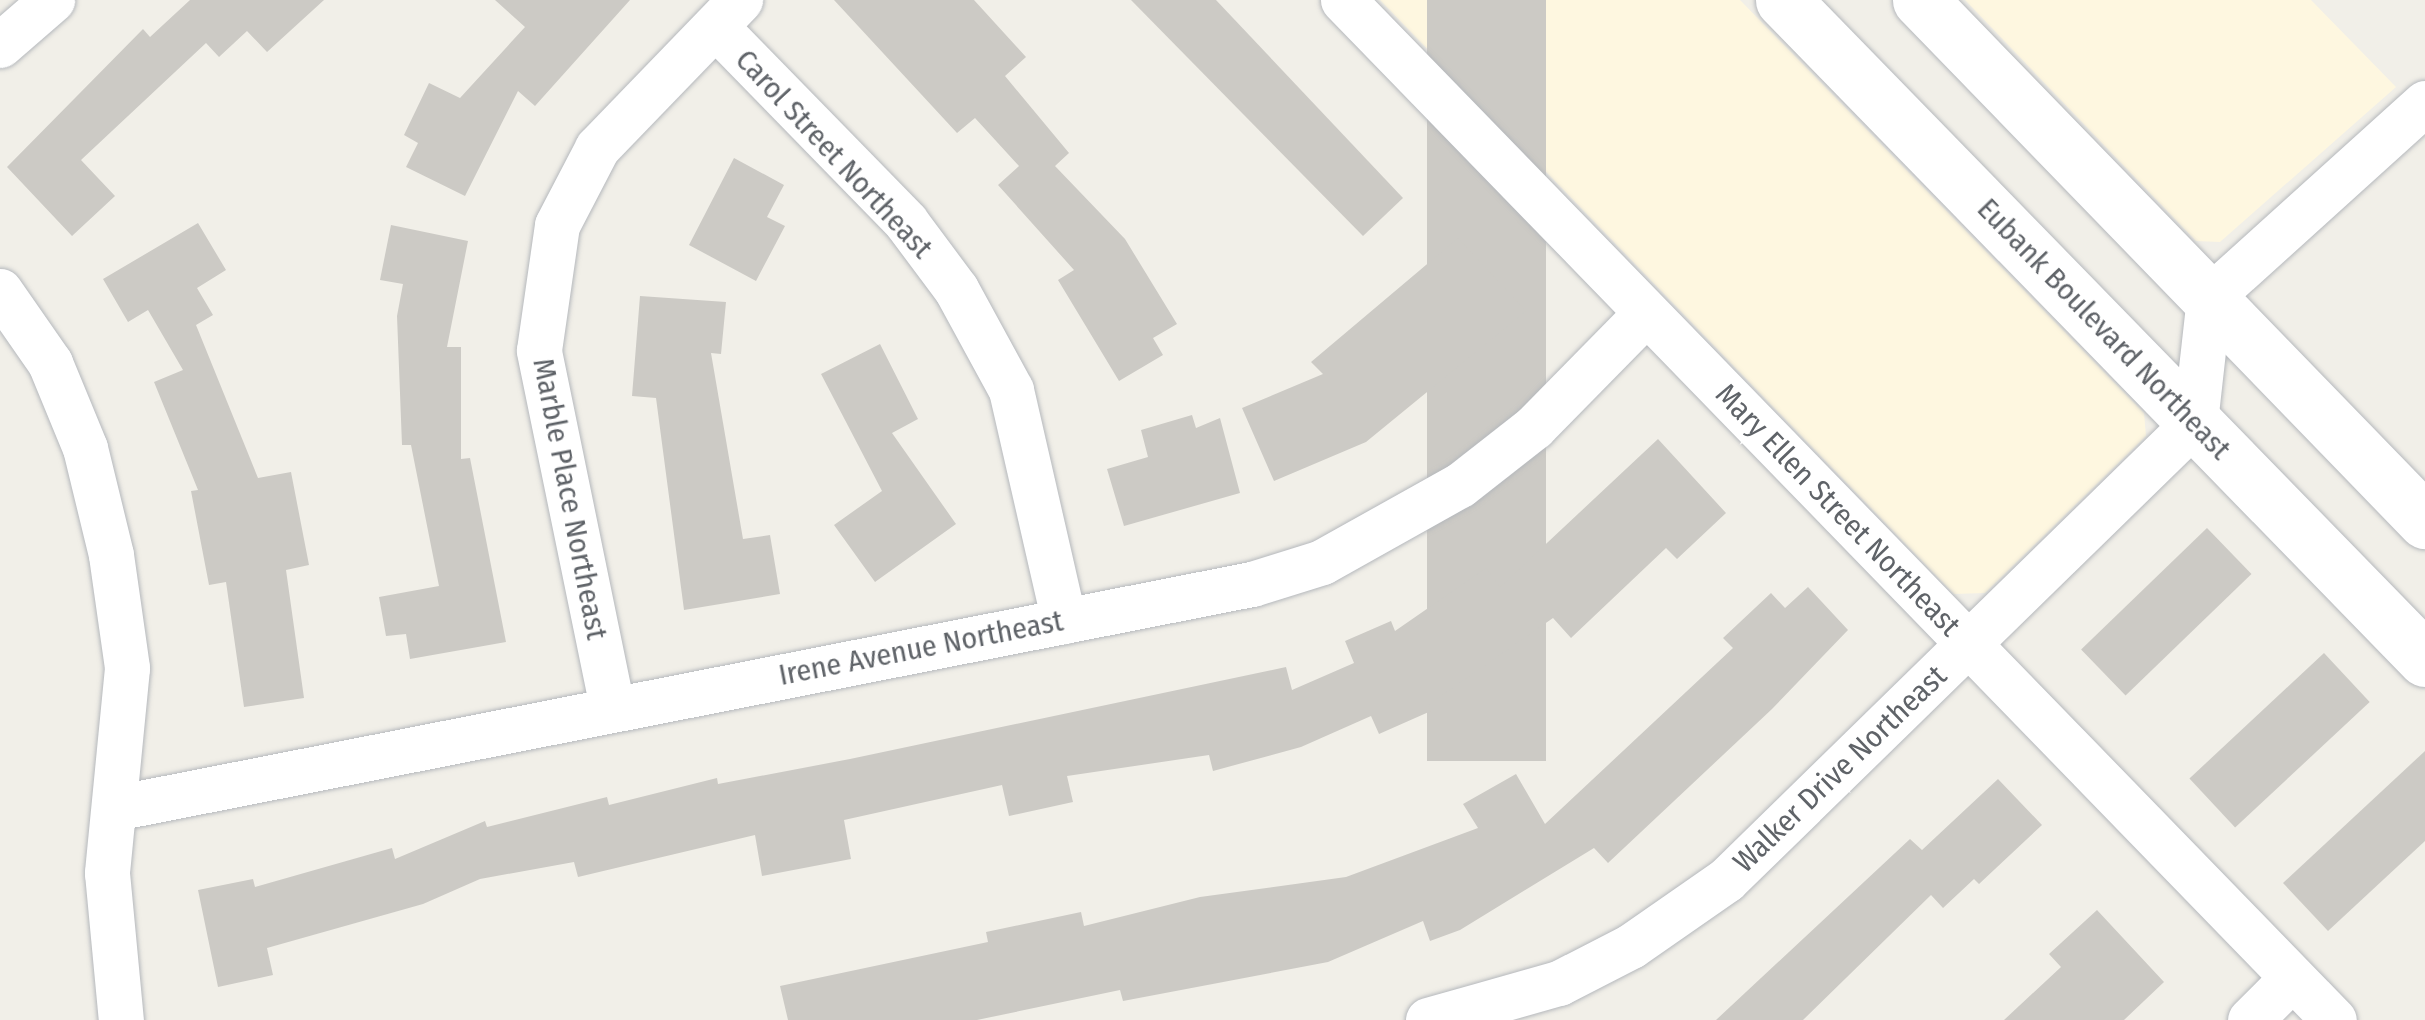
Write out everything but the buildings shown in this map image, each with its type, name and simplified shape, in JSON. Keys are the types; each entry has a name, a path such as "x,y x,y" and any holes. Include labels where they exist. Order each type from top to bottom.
{"main road":[{"name":"Eubank Boulevard Northeast","path":"1783,0 2425,658"},
{"path":"1920,0 2425,521"}],"street":[{"path":"0,45 52,0"},
{"name":"Mary Ellen Street Northeast","path":"1343,0 2334,1020"},
{"name":"Carol Street Northeast","path":"728,14 906,222 956,290 1010,390 1064,620"},
{"name":"Marble Place Northeast","path":"612,707 539,350 556,226 597,148 728,14"},
{"path":"2195,422 2209,298 2425,103"},
{"path":"0,290 64,397 111,554 127,668 107,873 121,1020"},
{"name":"Irene Avenue Northeast","path":"115,808 612,707 1252,584 1322,562 1400,523 1534,427 1646,314"},
{"name":"Walker Drive Northeast","path":"1428,1020 1560,984 1682,914 1968,644 2195,422"},
{"path":"2250,1020 2292,978"}],"shaded area":[{"path":"1380,0 1740,0 2144,413 2146,436 1985,593 1954,594"},
{"path":"1965,0 2311,0 2396,87 2220,242 2196,241"}]}
